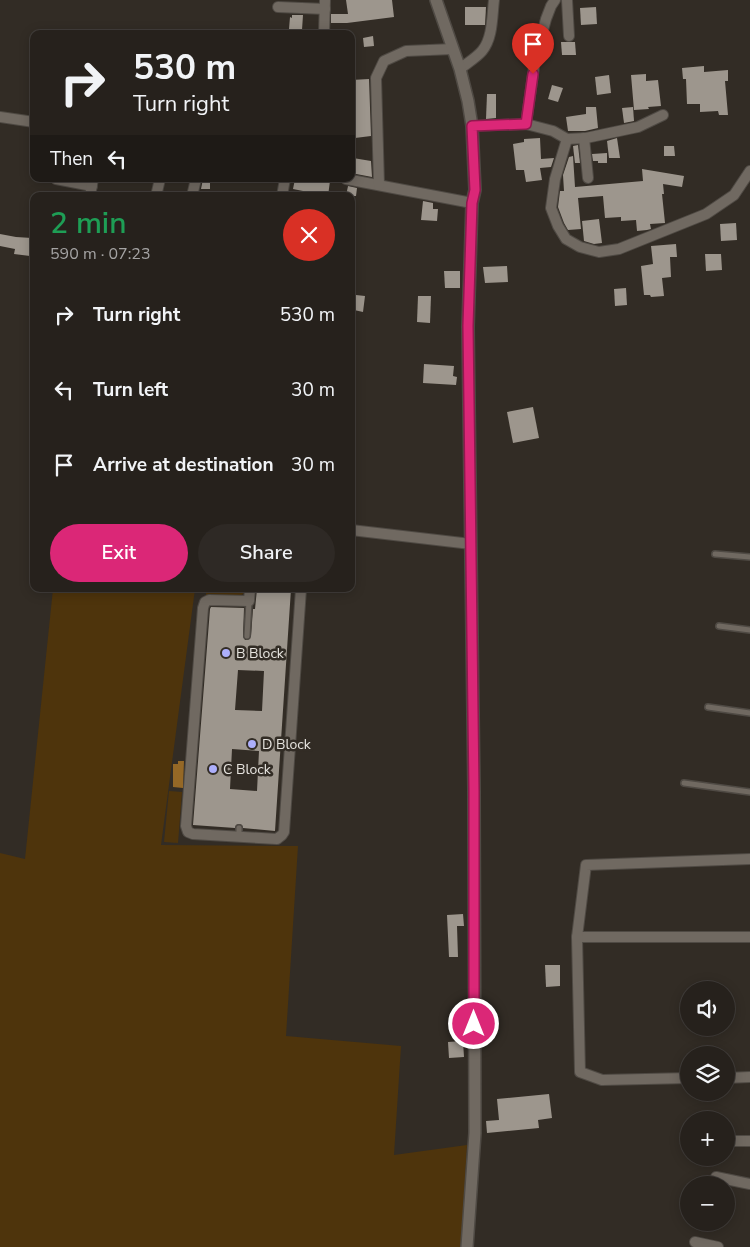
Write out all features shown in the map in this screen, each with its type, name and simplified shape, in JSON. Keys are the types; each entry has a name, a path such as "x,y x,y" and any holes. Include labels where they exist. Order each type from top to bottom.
{"street":[{"path":"436,0 460,69 468,102 472,126 475,190 472,203 468,326 474,791 475,1133 467,1247"},
{"path":"460,69 482,51 486,44 489,36 494,0"},
{"path":"526,124 535,60 546,19 555,0"},
{"path":"566,0 569,36"},
{"path":"278,7 325,5 324,30"},
{"path":"379,185 376,78 384,61 406,51 453,49"},
{"path":"472,126 526,124 553,131 567,139 584,138 638,127 663,115"},
{"path":"0,117 30,121"},
{"path":"584,138 588,178"},
{"path":"567,139 554,179 551,208 566,240 580,248 598,252 619,249 706,214 734,195 750,171"},
{"path":"355,181 472,203"},
{"path":"70,182 92,187"},
{"path":"355,530 471,544"},
{"path":"250,592 249,601 208,600 204,602 186,826 188,832 192,834 239,832 277,838 284,832 301,592"},
{"path":"680,1078 602,1080 580,1072 577,937 586,865 750,859"},
{"path":"577,937 750,937"},
{"path":"735,1078 750,1077"},
{"path":"735,1141 750,1141"},
{"path":"735,1180 750,1184"},
{"path":"695,1242 718,1247"}],"lane":[{"path":"715,554 750,557"},
{"path":"247,636 249,601"},
{"path":"719,626 750,630"},
{"path":"708,708 750,713"},
{"path":"684,783 750,792"}],"shaded area":[{"path":"53,592 195,592 161,845 298,846 286,1036 401,1046 394,1155 467,1145 461,1247 0,1247 0,853 25,859"},
{"path":"206,592 244,592 237,598 206,596"},
{"path":"178,761 184,761 183,788 173,787 173,764 178,764"},
{"path":"169,791 182,792 178,843 164,842"}],"building":[{"path":"346,0 392,0 394,17 347,23 331,23 331,14 348,14"},
{"path":"465,7 486,7 485,25 465,25"},
{"path":"596,7 597,24 581,25 580,8"},
{"path":"292,15 303,15 302,30 289,29 290,17 292,18"},
{"path":"373,36 374,46 364,47 363,38"},
{"path":"561,42 575,42 576,55 562,55"},
{"path":"704,66 704,72 728,70 728,81 725,81 728,115 719,115 718,111 700,112 700,104 687,104 686,79 683,79 682,68"},
{"path":"646,74 646,81 658,80 661,106 634,110 631,75"},
{"path":"609,75 611,93 597,95 595,77"},
{"path":"369,79 371,136 355,138 355,80"},
{"path":"552,85 563,88 558,102 548,99"},
{"path":"487,94 496,94 496,118 486,119"},
{"path":"586,107 596,107 598,128 585,131 568,131 566,117 586,114"},
{"path":"633,107 634,121 624,123 622,108"},
{"path":"540,138 541,159 554,158 551,167 540,168 542,180 526,182 524,170 516,170 513,144 524,142 524,139"},
{"path":"617,138 620,158 609,158 607,141"},
{"path":"578,145 580,163 575,163 573,146"},
{"path":"664,146 674,146 675,156 664,156"},
{"path":"607,153 607,163 593,161 592,154"},
{"path":"573,156 575,187 643,181 642,169 684,176 682,187 663,184 664,194 662,194 665,223 650,224 651,229 637,231 636,220 621,221 621,217 605,218 603,196 578,198 581,229 568,230 558,207 560,191 564,191 563,175 569,157"},
{"path":"355,158 371,161 372,177 355,174"},
{"path":"202,182 210,182 210,189 201,189"},
{"path":"294,182 330,182 329,192 309,192 293,189"},
{"path":"348,186 357,188 356,196 355,192 347,192"},
{"path":"423,201 433,203 433,209 438,209 437,221 421,220"},
{"path":"599,219 602,243 594,244 584,241 582,221"},
{"path":"736,223 737,240 721,241 720,224"},
{"path":"0,234 30,238 30,256 14,254 15,249 0,246"},
{"path":"676,244 677,257 670,257 671,277 662,278 664,296 651,297 650,295 644,295 641,266 653,264 651,246"},
{"path":"705,254 721,254 722,270 706,271"},
{"path":"507,266 508,282 485,283 483,267"},
{"path":"444,271 460,271 460,288 445,288"},
{"path":"626,288 627,305 615,306 614,289"},
{"path":"356,295 365,296 363,312 355,310"},
{"path":"418,296 431,296 430,323 417,322"},
{"path":"424,364 454,366 453,376 457,377 456,385 423,383"},
{"path":"533,407 539,438 513,443 507,412"},
{"path":"257,592 291,592 275,831 243,828 239,824 235,828 193,825 210,609 211,607 244,608 243,636 245,640 248,640 251,636 253,609 255,609","holes":["238,670 264,671 262,711 235,710","232,749 259,751 257,791 230,789"]},
{"path":"463,914 464,926 457,926 458,957 449,957 447,915"},
{"path":"545,965 560,965 560,986 546,987"},
{"path":"463,1041 464,1057 449,1058 448,1042"},
{"path":"549,1094 552,1118 538,1120 539,1128 487,1133 486,1121 499,1120 497,1099"}],"place":[{"name":"B Block","path":"226,653"},
{"name":"D Block","path":"252,744"},
{"name":"C Block","path":"213,769"}],"route":[{"path":"474,1024 474,791 468,432 468,326 472,203 475,190 472,126 526,124 533,74"}]}
